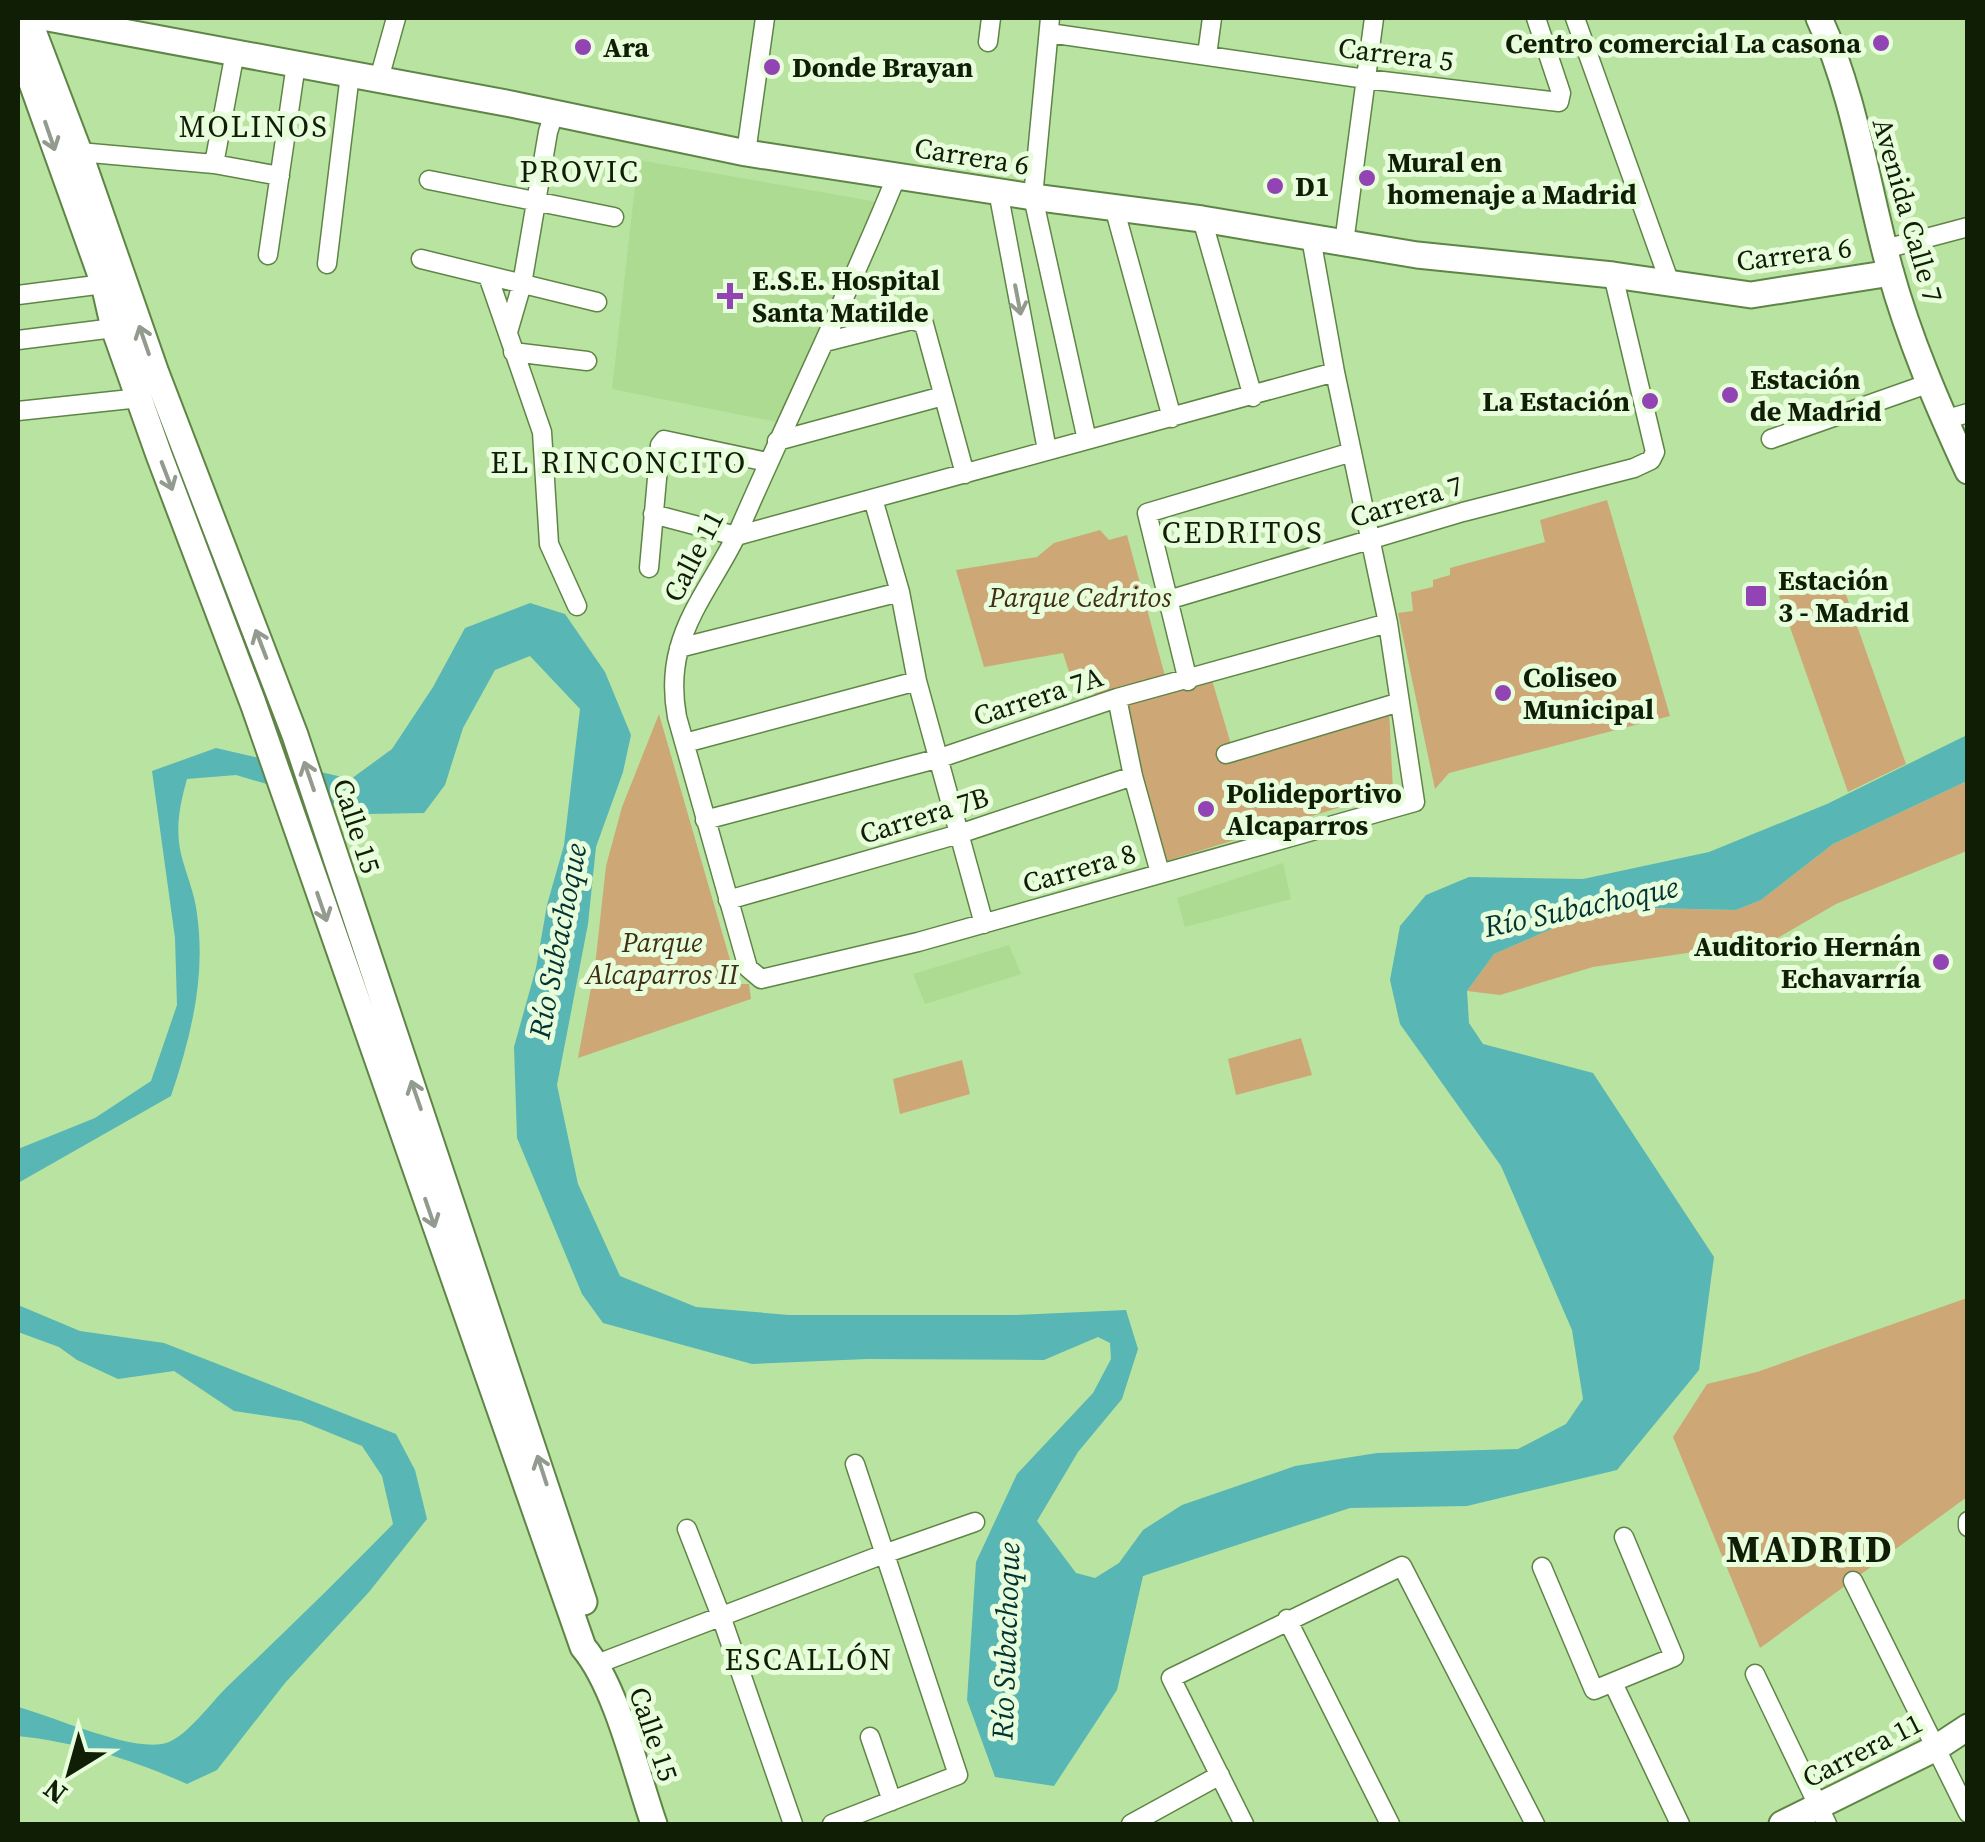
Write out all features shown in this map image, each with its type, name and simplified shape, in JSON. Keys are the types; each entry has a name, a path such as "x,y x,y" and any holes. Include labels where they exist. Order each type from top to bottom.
{"street":[{"name":"Calle 15","path":"28,18 156,373 295,735 540,1462 597,1640 597,1664 654,1824"},
{"name":"Carrera 6","path":"48,18 746,153 1033,197 1202,218 1417,255 1751,295 1888,261 1968,228"},
{"path":"379,80 396,18"},
{"path":"746,153 765,18"},
{"path":"988,42 991,18"},
{"path":"1206,55 1212,18"},
{"path":"1344,243 1374,18"},
{"name":"Carrera 5","path":"1049,25 1206,55 1559,102 1561,93 1536,18"},
{"path":"1575,18 1671,286"},
{"name":"Avenida Calle 7","path":"1819,18 1836,61 1888,261 1930,383 1956,417 1968,471"},
{"path":"1049,25 1033,197 1087,440"},
{"name":"Calle 15","path":"18,44 104,284 114,328 253,703 583,1648 597,1664"},
{"path":"214,164 235,52"},
{"path":"268,255 296,64"},
{"path":"327,264 350,74"},
{"path":"510,342 554,113"},
{"path":"79,152 214,164 280,176"},
{"name":"Calle 11","path":"756,978 748,968 673,698 680,648 850,292 897,174"},
{"path":"429,180 614,216"},
{"path":"998,191 1047,450"},
{"path":"1114,207 1172,418"},
{"path":"1202,218 1254,397"},
{"path":"1226,754 1400,702 1312,238"},
{"path":"421,259 598,302"},
{"path":"488,276 542,432 549,544 577,606"},
{"name":"Carrera 7","path":"1168,600 1651,460 1655,452 1613,276"},
{"path":"18,296 104,284"},
{"path":"825,342 918,320 924,324 965,474"},
{"path":"18,340 114,328"},
{"path":"510,342 587,362"},
{"path":"653,514 736,536 1335,372"},
{"path":"1771,439 1930,383"},
{"path":"777,442 943,396"},
{"path":"18,411 140,398"},
{"path":"649,568 660,445 664,440 767,462"},
{"path":"1188,681 1147,513 1352,452"},
{"path":"873,499 900,592 917,681 984,924"},
{"path":"680,648 900,592"},
{"name":"Carrera 7A","path":"705,820 940,758 1117,698 1388,623"},
{"path":"685,743 917,681"},
{"path":"1117,698 1133,776 1160,873"},
{"path":"253,703 282,700"},
{"name":"Carrera 8","path":"756,978 768,979 984,924 1416,802 1400,702"},
{"name":"Carrera 7B","path":"728,900 959,834 1133,776"},
{"path":"364,1028 391,1023"},
{"path":"832,1824 958,1774 856,1464"},
{"path":"597,1664 975,1522"},
{"path":"688,1529 793,1824"},
{"path":"1542,1568 1594,1690 1613,1684 1674,1657 1624,1537"},
{"path":"1244,1824 1171,1678 1402,1566 1535,1824"},
{"path":"1853,1580 1968,1813"},
{"path":"1287,1619 1390,1824"},
{"path":"1754,1674 1822,1816"},
{"path":"1613,1684 1680,1824"},
{"name":"Carrera 11","path":"1782,1824 1822,1816 1968,1727"},
{"path":"870,1737 892,1801"},
{"path":"1131,1824 1220,1776"}],"shaded area":[{"name":"E.S.E. Hospital Santa Matilde","path":"638,160 878,202 782,423 612,389"},
{"path":"1283,863 1291,899 1185,927 1177,898"},
{"path":"1009,945 1021,974 925,1004 913,974"}],"green space":[{"path":"1607,500 1670,716 1449,773 1435,789 1398,613 1413,611 1411,592 1433,587 1433,580 1450,575 1450,568 1545,542 1540,520"},
{"name":"Parque Cedritos","path":"1100,530 1109,540 1127,535 1165,676 1095,702 1090,675 1071,678 1063,653 984,667 956,570 1037,557 1054,543"},
{"path":"1839,575 1906,764 1848,792 1779,596"},
{"path":"1212,680 1233,751 1389,709 1393,791 1160,863 1121,702"},
{"name":"Parque Alcaparros II","path":"659,714 737,984 749,984 751,999 578,1058 595,966 606,866 622,807"},
{"path":"1967,781 1967,851 1836,904 1774,940 1593,967 1500,995 1467,991 1494,954 1565,923 1648,908 1736,910 1761,900 1833,844"},
{"path":"1301,1038 1312,1075 1236,1095 1228,1059"},
{"path":"962,1060 970,1094 900,1114 893,1079"},
{"path":"1967,1298 1967,1497 1760,1648 1673,1437 1707,1384 1757,1372"}],"water":[{"name":"Río Subachoque","path":"530,603 565,614 605,672 631,735 623,772 596,847 588,924 557,1085 578,1184 620,1276 696,1307 789,1315 1015,1315 1126,1310 1138,1349 1122,1399 1078,1452 1037,1521 1076,1573 1095,1578 1119,1563 1143,1530 1182,1505 1295,1466 1377,1453 1518,1449 1566,1424 1583,1399 1572,1330 1501,1166 1400,1024 1390,980 1400,926 1426,895 1469,877 1583,879 1709,852 1827,804 1967,735 1967,781 1833,844 1761,900 1736,910 1648,908 1565,923 1494,954 1467,991 1469,1023 1483,1044 1593,1073 1714,1257 1699,1370 1617,1470 1467,1506 1350,1508 1143,1576 1117,1690 1054,1786 995,1777 967,1700 976,1562 1017,1474 1093,1393 1111,1359 1110,1343 1098,1337 1044,1360 867,1359 752,1364 603,1323 582,1294 517,1138 514,1047 564,845 580,709 530,656 495,670 463,728 445,785 424,813 368,814 236,775 187,779 178,835 196,906 200,961 190,1029 171,1096 18,1183 18,1149 95,1118 151,1081 177,1005 175,938 152,771 216,748 351,779 392,749 433,687 465,628"},
{"path":"18,1305 80,1331 164,1343 396,1434 415,1470 427,1519 369,1592 285,1683 217,1770 187,1784 104,1753 18,1736 18,1707 134,1743 152,1745 174,1739 393,1524 382,1476 362,1446 301,1421 234,1411 174,1371 118,1379 77,1360 59,1347 18,1332"}],"place":[{"name":"Centro comercial La casona","path":"1881,43"},
{"name":"Ara","path":"583,47"},
{"name":"Donde Brayan","path":"772,67"},
{"name":"Mural en homenaje a Madrid","path":"1367,178"},
{"name":"D1","path":"1275,186"},
{"name":"E.S.E. Hospital Santa Matilde","path":"730,296"},
{"name":"Estación de Madrid","path":"1730,395"},
{"name":"La Estación","path":"1650,401"},
{"name":"Estación 3 - Madrid","path":"1756,596"},
{"name":"Coliseo Municipal","path":"1503,693"},
{"name":"Polideportivo Alcaparros","path":"1206,809"},
{"name":"Auditorio Hernán Echavarría","path":"1941,962"}],"district":[{"name":"MOLINOS","path":"254,127"},
{"name":"PROVIC","path":"580,172"},
{"name":"EL RINCONCITO","path":"619,463"},
{"name":"CEDRITOS","path":"1243,533"},
{"name":"MADRID","path":"1810,1549"},
{"name":"ESCALLÓN","path":"809,1660"}]}
